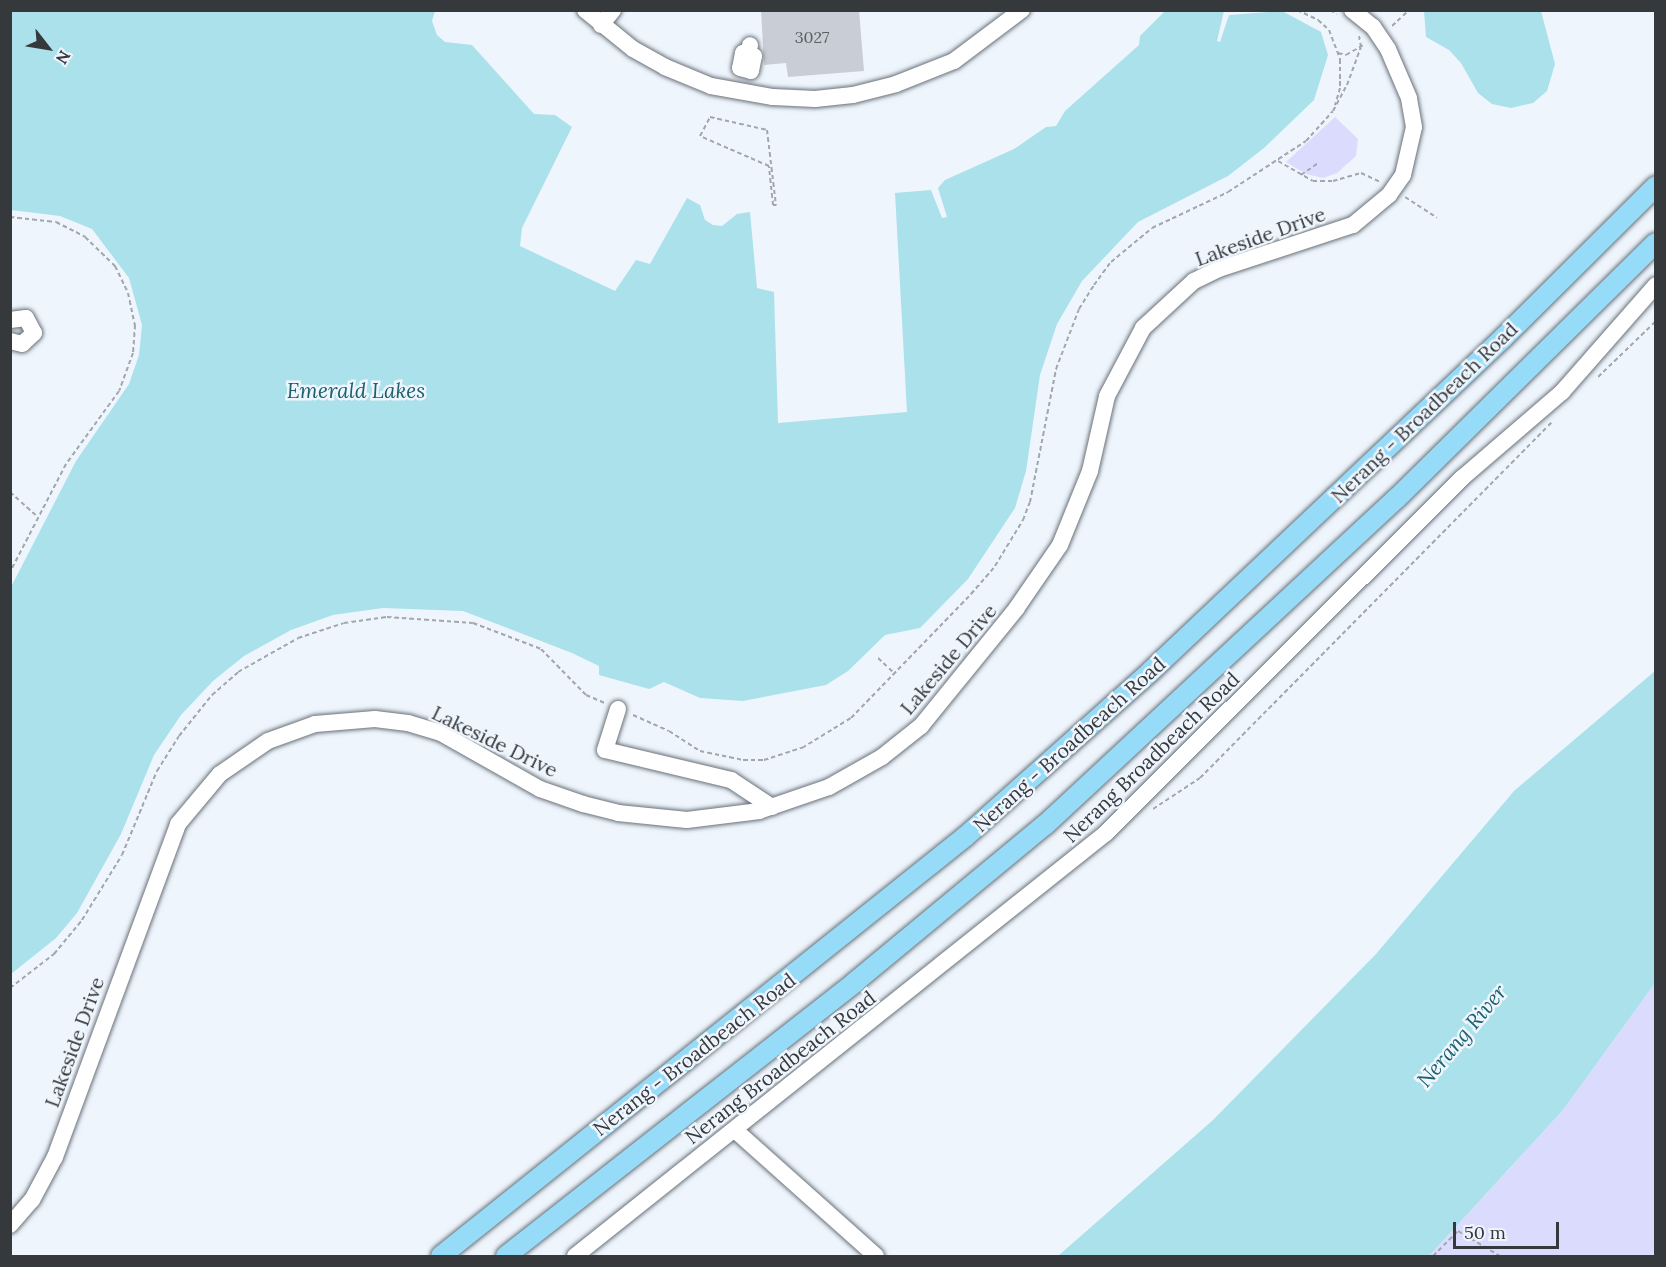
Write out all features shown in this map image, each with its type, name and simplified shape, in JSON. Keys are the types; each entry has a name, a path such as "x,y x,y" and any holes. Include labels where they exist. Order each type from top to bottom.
{"main road":[{"name":"Nerang - Broadbeach Road","path":"441,1257 911,881 1026,784 1504,337 1656,186"},
{"name":"Nerang - Broadbeach Road","path":"506,1257 855,982 1045,825 1397,498 1656,243"}],"street":[{"path":"585,10 601,25 664,67 711,86 741,92 815,99 896,84 954,61 1022,10"},
{"path":"601,25 613,10"},
{"name":"Lakeside Drive","path":"10,1225 32,1200 55,1157 178,824 220,774 268,741 325,722 375,719 408,723 461,743 540,789 618,813 687,820 729,817 772,807 829,788 882,758 921,726 957,686 1060,545 1090,471 1116,375 1143,328 1159,310 1194,281 1219,269 1353,225 1393,189 1403,175 1414,127 1409,98 1397,64 1370,19 1352,10"},
{"path":"741,92 748,56"},
{"name":"Nerang Broadbeach Road","path":"575,1257 1106,834 1462,478 1562,392 1656,285"},
{"path":"10,320 26,318 33,328 32,337 25,343 11,342"},
{"path":"618,708 605,750 731,780 772,807"},
{"path":"735,1130 876,1257"}],"path":[{"path":"1297,10 1324,24 1340,59 1340,88 1334,111"},
{"path":"710,117 717,118 767,130 776,205 772,205 769,166 700,136 710,117"},
{"path":"1278,162 1301,175 1323,183 1361,173 1393,189 1437,218"},
{"path":"1301,175 1318,163"},
{"path":"10,216 56,222 93,243 115,266 128,293 135,325 133,353 119,391 66,464 37,516 10,572"},
{"path":"10,492 37,516"},
{"path":"878,658 895,674"},
{"path":"1433,1257 1458,1231 1500,1257"}],"shaded area":[{"path":"1335,117 1358,139 1356,156 1337,173 1323,178 1306,174 1286,162"},
{"path":"1655,983 1655,1256 1429,1256 1563,1110"}],"water":[{"name":"Emerald Lakes","path":"11,10 435,11 432,21 437,35 445,42 472,45 534,114 555,115 572,127 522,228 520,246 615,291 636,260 650,264 687,198 700,205 705,220 713,225 722,226 737,214 750,212 757,288 774,292 778,423 907,412 895,193 931,190 942,218 947,217 938,188 945,180 1014,149 1046,127 1056,126 1065,111 1139,45 1140,36 1165,11 1224,11 1217,41 1220,42 1229,15 1282,11 1321,32 1328,55 1314,100 1264,148 1228,176 1138,222 1082,281 1057,324 1040,375 1026,471 1015,508 968,579 920,628 885,635 848,671 826,685 743,701 700,698 664,682 649,689 599,675 599,666 572,653 463,611 383,608 333,615 291,630 244,656 213,681 181,715 154,755 121,834 77,913 56,938 11,974 11,587 76,461 129,384 139,355 142,325 129,278 92,229 60,216 11,210"},
{"path":"1424,11 1541,11 1555,64 1547,91 1533,103 1511,108 1492,104 1478,93 1461,63 1449,50 1426,37"},
{"name":"Nerang River","path":"1655,671 1655,983 1563,1110 1429,1256 1058,1256 1213,1120 1376,954 1514,791"}],"building":[{"path":"761,10 859,10 864,71 788,77 786,63 764,65"}]}
